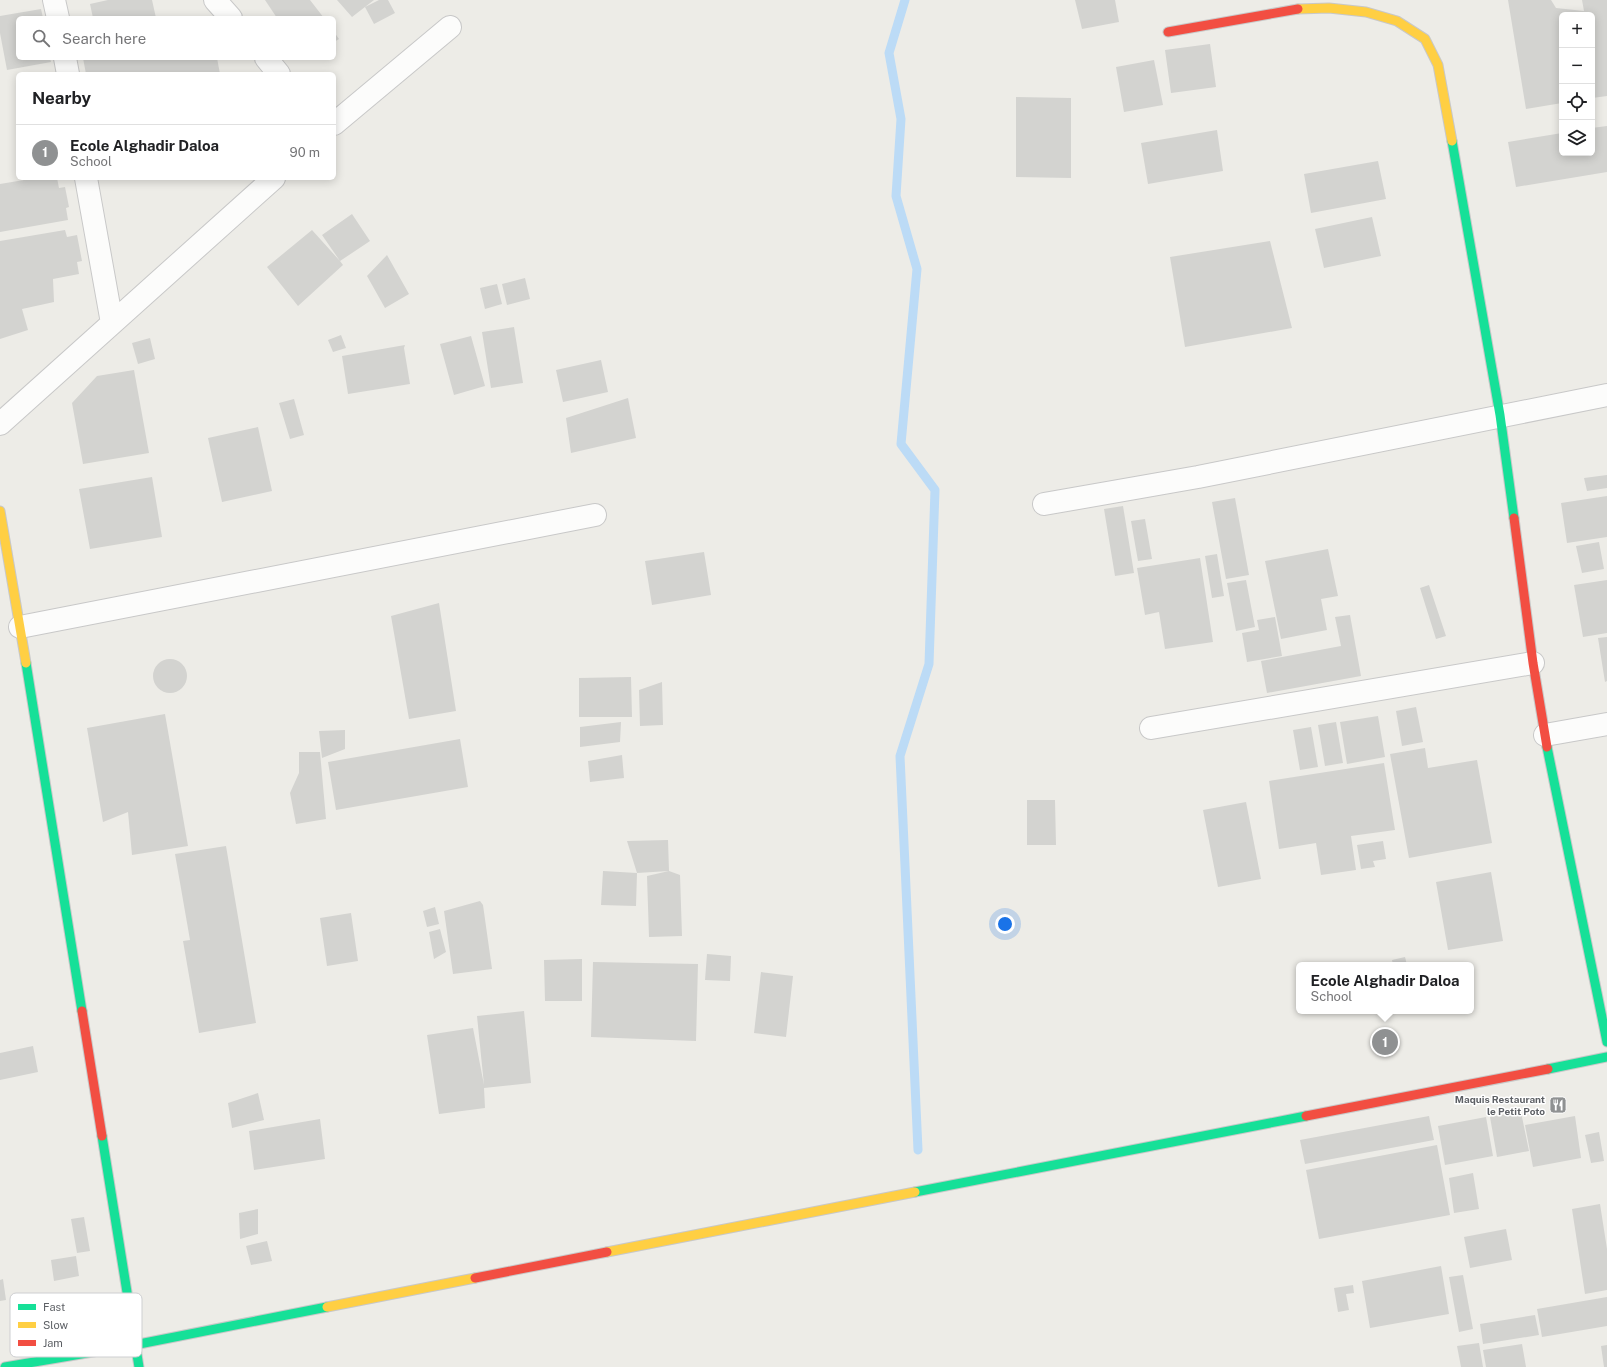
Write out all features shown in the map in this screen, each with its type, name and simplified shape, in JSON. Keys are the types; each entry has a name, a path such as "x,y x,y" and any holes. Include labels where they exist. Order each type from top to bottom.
{"street":[{"path":"54,0 58,16"},
{"path":"215,0 229,16"},
{"path":"1168,32 1294,9 1329,8 1366,12 1397,22 1425,39 1438,64 1500,415 1533,663 1545,735 1607,1042"},
{"path":"336,122 450,27"},
{"path":"65,60 68,72"},
{"path":"268,60 278,72"},
{"path":"86,180 112,323"},
{"path":"0,424 272,180"},
{"path":"1044,504 1206,475 1500,415 1607,395"},
{"path":"0,511 20,627 126,1293"},
{"path":"20,627 595,515"},
{"path":"1151,728 1533,663"},
{"path":"1545,735 1607,724"},
{"path":"142,1343 1607,1057"},
{"path":"5,1367 64,1357"},
{"path":"136,1357 138,1367"}],"building":[{"path":"108,0 152,0 156,16 93,16 90,4"},
{"path":"265,0 310,0 322,16 276,16"},
{"path":"337,0 374,0 352,17"},
{"path":"379,0 388,0 395,13 374,24 365,7"},
{"path":"1075,0 1115,0 1119,22 1082,29"},
{"path":"1508,0 1551,0 1556,8 1584,11 1582,0 1607,0 1607,96 1595,98 1595,12 1559,12 1559,104 1526,109"},
{"path":"41,9 43,16 16,16 16,60 50,60 51,62 7,70 0,33 0,16"},
{"path":"1210,44 1216,87 1171,93 1165,50"},
{"path":"83,60 217,60 220,72 86,72"},
{"path":"1154,60 1163,105 1124,112 1116,67"},
{"path":"1016,97 1071,98 1071,178 1016,177"},
{"path":"1607,126 1607,172 1516,187 1508,142 1559,134 1559,156 1595,156 1595,128"},
{"path":"1217,130 1223,171 1148,184 1141,143"},
{"path":"1378,161 1386,199 1311,213 1304,174"},
{"path":"24,180 57,180 59,188 65,187 69,207 66,208 68,220 0,232 0,184"},
{"path":"352,214 370,241 340,261 322,235"},
{"path":"1372,217 1381,256 1324,268 1315,229"},
{"path":"65,230 67,237 77,235 82,261 77,262 79,274 53,279 54,302 22,309 28,330 0,339 0,241"},
{"path":"312,230 343,265 298,306 267,267"},
{"path":"1270,241 1292,328 1185,347 1170,257"},
{"path":"387,255 409,294 385,308 367,276"},
{"path":"525,278 530,299 507,305 502,284"},
{"path":"497,284 502,304 485,309 480,288"},
{"path":"514,327 523,383 491,388 482,332"},
{"path":"341,335 346,348 333,352 328,340"},
{"path":"471,336 485,386 454,395 440,344"},
{"path":"150,338 155,359 138,364 132,343"},
{"path":"405,345 404,348 410,384 348,394 342,356"},
{"path":"601,360 608,392 563,402 556,370"},
{"path":"134,370 149,453 83,464 72,403 97,376"},
{"path":"628,398 636,438 571,453 566,418"},
{"path":"294,399 304,435 290,439 279,403"},
{"path":"258,427 272,491 222,502 208,438"},
{"path":"1607,475 1607,488 1587,491 1584,478"},
{"path":"152,477 162,537 90,549 79,489"},
{"path":"1607,496 1607,537 1567,543 1561,503"},
{"path":"1235,498 1249,575 1226,579 1212,502"},
{"path":"1123,506 1134,573 1115,576 1104,509"},
{"path":"1145,519 1152,559 1138,561 1131,521"},
{"path":"1599,542 1604,569 1582,573 1576,546"},
{"path":"1328,549 1338,596 1321,599 1327,630 1281,639 1265,561"},
{"path":"704,552 711,595 652,605 645,561"},
{"path":"1217,554 1224,596 1212,598 1205,556"},
{"path":"1200,558 1213,642 1165,649 1159,612 1145,615 1137,568"},
{"path":"1246,580 1255,627 1236,631 1227,583"},
{"path":"1607,580 1607,633 1583,637 1574,585"},
{"path":"1429,585 1446,636 1436,639 1420,588"},
{"path":"439,603 456,711 409,719 391,616"},
{"path":"1350,615 1361,676 1267,693 1261,661 1341,646 1335,617"},
{"path":"1275,617 1282,656 1247,662 1242,633 1259,630 1257,620"},
{"path":"1607,637 1607,681 1605,682 1598,638"},
{"path":"170,659 182,664 187,676 182,688 170,693 158,688 153,676 158,664"},
{"path":"631,677 632,717 579,717 579,678"},
{"path":"662,682 663,725 640,726 639,690"},
{"path":"1416,707 1423,742 1402,746 1396,711"},
{"path":"165,714 188,846 132,855 128,812 103,822 87,728"},
{"path":"1378,716 1385,757 1347,764 1340,722"},
{"path":"621,722 620,742 580,747 580,727"},
{"path":"1336,722 1343,763 1325,766 1318,725"},
{"path":"1311,727 1318,767 1300,770 1293,730"},
{"path":"345,730 345,749 322,758 319,731"},
{"path":"460,739 468,787 336,810 328,762"},
{"path":"1425,748 1428,768 1477,760 1492,843 1409,858 1390,754"},
{"path":"299,752 320,752 326,819 296,824 290,793 299,773"},
{"path":"622,755 624,778 590,782 588,761"},
{"path":"1384,763 1395,830 1351,836 1356,870 1321,875 1316,843 1279,849 1269,781"},
{"path":"1027,800 1055,800 1056,845 1027,845"},
{"path":"1246,802 1261,879 1218,887 1203,810"},
{"path":"668,840 669,871 637,873 627,841"},
{"path":"1383,841 1386,859 1373,861 1375,867 1361,869 1357,845"},
{"path":"226,846 256,1023 199,1033 183,941 190,940 175,854"},
{"path":"603,871 637,873 636,906 601,905"},
{"path":"669,871 680,875 682,936 649,937 647,876"},
{"path":"1491,872 1503,941 1448,950 1436,882"},
{"path":"480,901 483,905 492,969 453,974 444,911"},
{"path":"435,907 439,924 427,927 423,911"},
{"path":"351,913 358,961 327,966 320,918"},
{"path":"440,929 446,952 434,959 429,932"},
{"path":"707,954 731,956 730,981 705,980"},
{"path":"1405,957 1406,962 1392,962 1392,960"},
{"path":"582,959 582,1001 545,1001 544,960"},
{"path":"593,962 698,964 696,1041 591,1037"},
{"path":"761,972 793,976 786,1037 754,1033"},
{"path":"524,1011 531,1083 484,1088 485,1108 439,1114 427,1035 473,1028 484,1085 477,1016"},
{"path":"33,1046 38,1072 0,1080 0,1053"},
{"path":"258,1093 264,1120 232,1128 228,1103"},
{"path":"1521,1112 1529,1151 1497,1157 1490,1117"},
{"path":"1429,1116 1434,1140 1305,1164 1300,1140"},
{"path":"1575,1116 1581,1158 1533,1167 1525,1125"},
{"path":"1486,1117 1493,1156 1445,1165 1438,1126"},
{"path":"320,1119 325,1159 254,1170 249,1131"},
{"path":"1599,1132 1604,1161 1591,1163 1585,1135"},
{"path":"1437,1145 1450,1215 1319,1239 1306,1170"},
{"path":"1473,1173 1479,1209 1454,1213 1449,1178"},
{"path":"1600,1204 1607,1249 1607,1290 1585,1294 1572,1209"},
{"path":"258,1209 258,1234 240,1239 239,1213"},
{"path":"84,1217 90,1251 77,1253 71,1219"},
{"path":"1506,1229 1512,1260 1470,1268 1464,1237"},
{"path":"267,1241 272,1261 251,1265 246,1246"},
{"path":"76,1256 79,1276 54,1281 51,1260"},
{"path":"1441,1266 1449,1314 1370,1328 1362,1281"},
{"path":"1463,1275 1473,1329 1459,1332 1449,1277"},
{"path":"3,1279 6,1300 0,1301 0,1280"},
{"path":"1353,1285 1354,1293 1346,1294 1349,1310 1338,1312 1334,1288"},
{"path":"1607,1297 1607,1326 1542,1337 1537,1309"},
{"path":"1535,1315 1539,1335 1483,1344 1480,1324"},
{"path":"1479,1343 1483,1367 1461,1367 1457,1346"},
{"path":"1522,1344 1526,1367 1486,1367 1483,1350"},
{"path":"1607,1345 1607,1367 1604,1367 1601,1346"}],"waterway":[{"path":"905,0 889,53 901,119 896,196 917,269 901,444 935,490 929,664 900,756 918,1150"}],"traffic: fast":[{"path":"1452,141 1500,415 1514,518"},
{"path":"26,663 82,1011"},
{"path":"1547,747 1607,1042"},
{"path":"1548,1069 1607,1057"},
{"path":"915,1192 1306,1116"},
{"path":"102,1136 127,1293"},
{"path":"142,1343 327,1307"},
{"path":"5,1367 64,1357"},
{"path":"137,1357 139,1367"}],"traffic: slow":[{"path":"1298,9 1329,8 1366,12 1397,21 1425,39 1438,65 1452,141"},
{"path":"0,511 26,663"},
{"path":"607,1252 915,1192"},
{"path":"327,1307 475,1278"}],"traffic: jam":[{"path":"1168,32 1298,9"},
{"path":"1514,518 1533,663 1547,747"},
{"path":"82,1011 102,1136"},
{"path":"1306,1116 1548,1069"},
{"path":"475,1278 607,1252"}],"place":[{"name":"Ecole Alghadir Daloa","path":"1385,1042"},
{"name":"Maquis Restaurant le Petit Poto","path":"1558,1105"}]}
